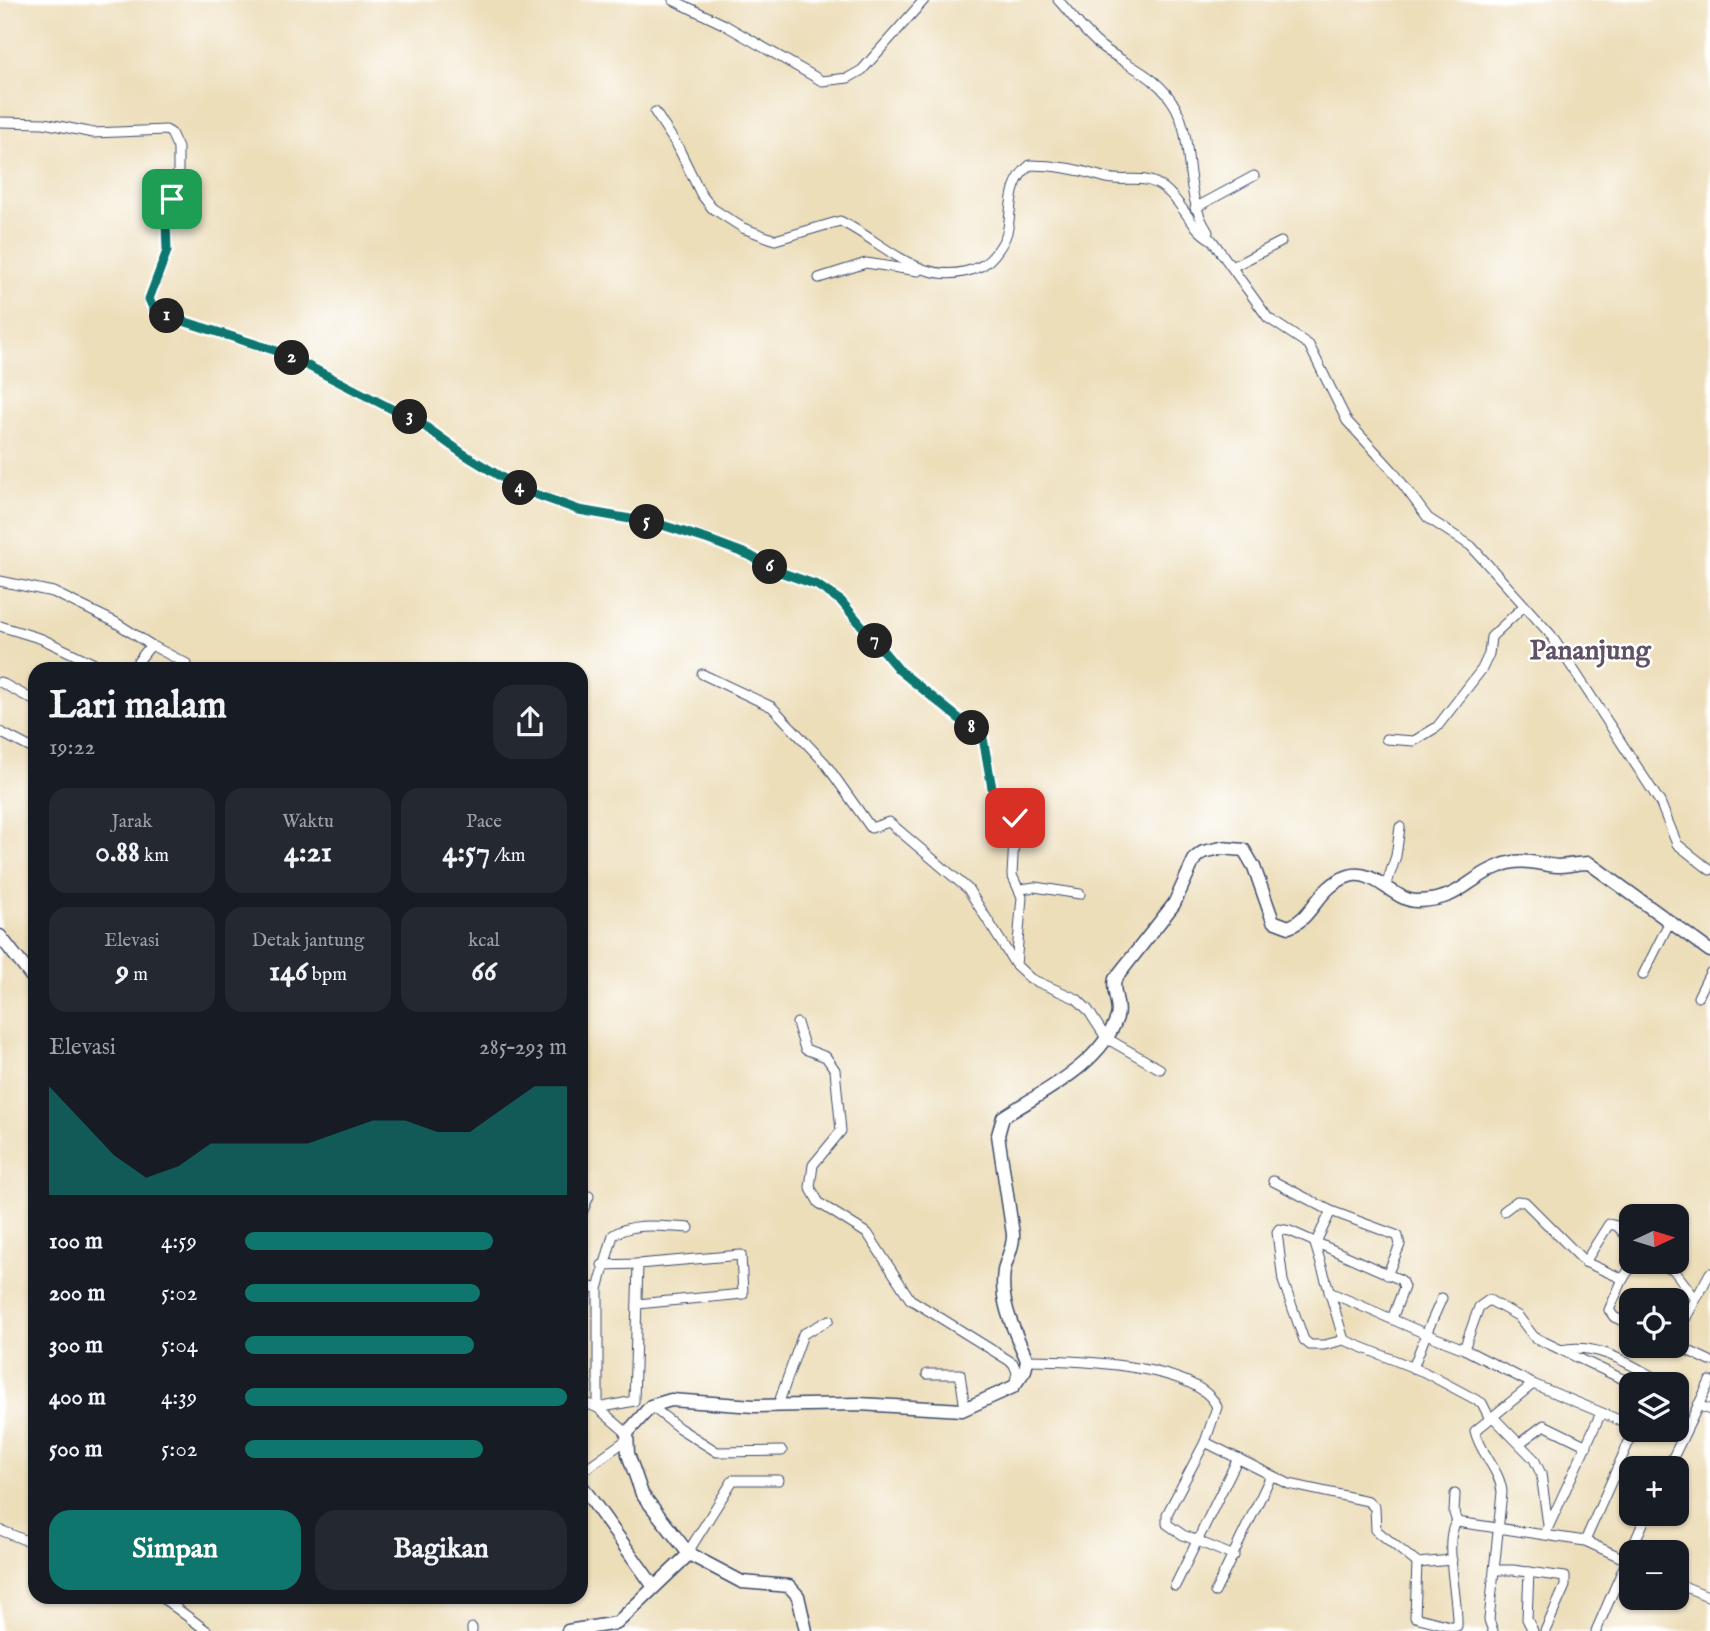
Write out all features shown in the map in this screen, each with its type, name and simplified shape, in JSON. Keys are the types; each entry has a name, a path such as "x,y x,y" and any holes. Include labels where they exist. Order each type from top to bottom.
{"street":[{"path":"673,0 723,24 821,81 848,78 862,70 924,0"},
{"path":"1058,0 1078,25 1103,47 1150,76 1176,108 1195,208 1212,240 1268,318 1309,345 1347,421 1392,470 1428,518 1471,546 1551,635 1660,802 1677,844 1710,870"},
{"path":"655,112 678,147 701,194 712,208 743,228 775,240 841,221 894,256 927,272"},
{"path":"0,122 44,123 93,133 166,130 171,133 178,148 178,172 166,221 167,251 149,299 155,312 283,353 423,425 462,453 521,489 579,510 659,524 709,540 749,555 777,571 817,585 839,599 899,670 983,738 992,788 1009,804 1015,818 1012,875 1021,889 1016,965"},
{"path":"818,278 866,263 927,272 967,270 989,262 1007,233 1014,183 1030,165 1077,168 1105,178 1136,177 1152,181 1174,197 1201,232 1212,240"},
{"path":"1195,208 1254,176"},
{"path":"1232,267 1281,242"},
{"path":"0,581 54,592 116,622 183,662"},
{"path":"1387,739 1414,741 1437,727 1482,669 1489,654 1491,637 1524,606"},
{"path":"0,626 42,639 90,662"},
{"path":"138,662 151,645"},
{"path":"702,674 772,707 825,763 871,828 889,822 961,883 1016,965 1031,979 1077,999 1088,1010 1106,1038 1160,1069"},
{"path":"0,682 28,697"},
{"path":"0,732 28,746"},
{"path":"1386,886 1396,856 1400,827"},
{"path":"588,1467 626,1437 651,1406 664,1400 687,1399 754,1406 859,1404 965,1409 1013,1387 1025,1370 1027,1360 1004,1300 1003,1274 1013,1241 998,1135 999,1125 1003,1117 1076,1068 1106,1038 1118,1014 1115,979 1157,930 1174,904 1190,866 1203,852 1232,847 1244,850 1254,867 1273,922 1284,927 1295,925 1320,894 1348,876 1362,876 1415,902 1434,900 1461,891 1499,866 1518,860 1559,866 1589,863 1597,866 1669,923 1710,951"},
{"path":"1021,889 1035,887 1080,894"},
{"path":"1643,975 1669,923"},
{"path":"0,936 28,972"},
{"path":"1698,997 1710,973"},
{"path":"796,1023 806,1049 826,1057 838,1077 841,1131 813,1165 810,1187 819,1203 868,1234 910,1299 1013,1363 1017,1372 1013,1387"},
{"path":"1273,1181 1331,1211 1398,1236 1400,1245 1387,1275"},
{"path":"1504,1211 1517,1201 1525,1202 1585,1262 1623,1279"},
{"path":"1331,1211 1315,1244 1344,1340"},
{"path":"1585,1262 1609,1223 1619,1228"},
{"path":"598,1408 597,1289 602,1265 613,1236 619,1231 636,1227 689,1228"},
{"path":"1392,1319 1404,1283 1285,1229 1277,1232 1283,1282 1304,1340 1311,1345 1344,1340 1413,1368 1482,1403 1490,1417 1534,1459 1541,1474 1546,1529"},
{"path":"602,1265 741,1255 743,1294 637,1304"},
{"path":"598,1408 634,1401 638,1264"},
{"path":"1689,1310 1710,1273"},
{"path":"1619,1319 1609,1310 1626,1274"},
{"path":"1678,1274 1695,1298"},
{"path":"588,1286 597,1289"},
{"path":"1329,1292 1464,1349 1532,1384 1619,1421"},
{"path":"1413,1368 1442,1298"},
{"path":"1464,1349 1479,1307 1489,1300 1518,1316 1534,1337 1619,1377"},
{"path":"778,1405 803,1334 829,1320"},
{"path":"1561,1350 1577,1346 1590,1348 1644,1372"},
{"path":"1689,1351 1710,1361"},
{"path":"1027,1360 1125,1364 1202,1389 1214,1399 1217,1407 1205,1442 1166,1519 1170,1528 1234,1556"},
{"path":"927,1374 960,1374 965,1409"},
{"path":"1674,1456 1710,1381"},
{"path":"1493,1631 1489,1620 1500,1529 1500,1480 1476,1434 1476,1427 1532,1384"},
{"path":"588,1404 598,1408 626,1437 648,1505 689,1553 742,1582 789,1586 799,1595 806,1631"},
{"path":"1698,1405 1710,1410"},
{"path":"651,1406 717,1452 782,1451"},
{"path":"1546,1529 1601,1413"},
{"path":"1520,1443 1544,1426 1587,1446"},
{"path":"1205,1442 1289,1484 1368,1501 1375,1508 1376,1530 1417,1563 1452,1560"},
{"path":"1585,1541 1629,1442"},
{"path":"1175,1586 1238,1458"},
{"path":"1215,1592 1271,1476"},
{"path":"568,1631 617,1623 639,1605 689,1553 733,1480 779,1480"},
{"path":"1455,1494 1454,1513 1457,1522"},
{"path":"588,1495 654,1587"},
{"path":"1457,1522 1500,1529 1546,1529 1585,1541 1619,1557"},
{"path":"1417,1563 1415,1617 1457,1627 1449,1535 1457,1522"},
{"path":"0,1530 28,1541"},
{"path":"1495,1570 1562,1576 1566,1580 1545,1631"},
{"path":"1529,1572 1527,1619 1533,1631"},
{"path":"1595,1631 1619,1580"},
{"path":"1689,1589 1710,1598"},
{"path":"171,1604 206,1631"}],"district":[{"name":"Pananjung","path":"1590,651"}],"route":[{"path":"172,199 166,221 167,251 149,299 155,312 283,353 423,425 462,453 521,489 579,510 659,524 709,540 749,555 777,571 817,585 841,601 899,670 980,734 987,748 992,788 1009,804 1015,818"}]}
